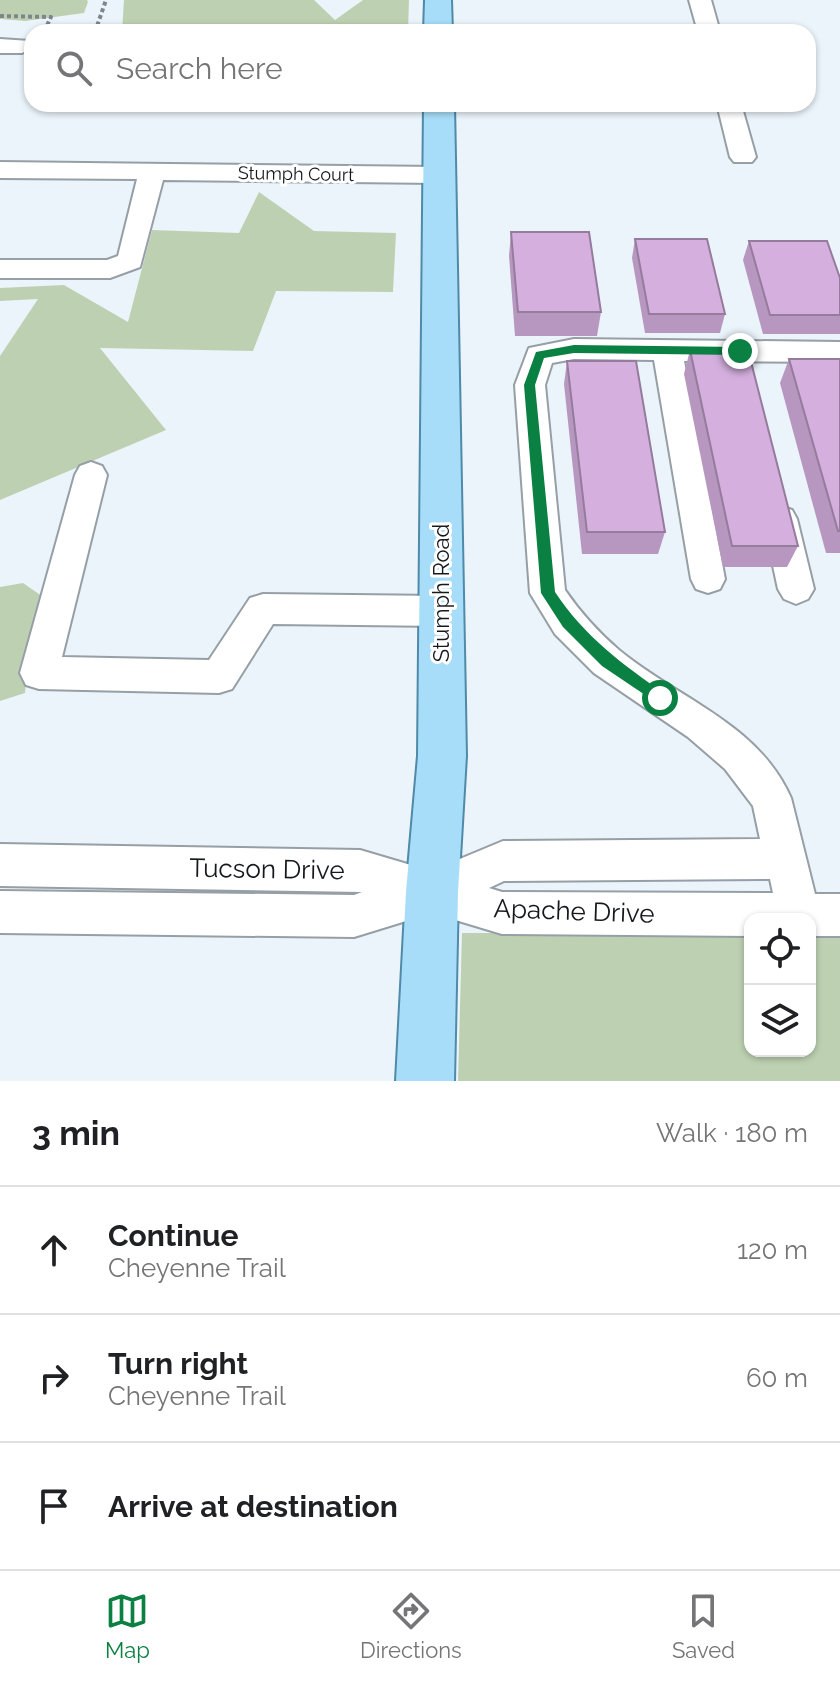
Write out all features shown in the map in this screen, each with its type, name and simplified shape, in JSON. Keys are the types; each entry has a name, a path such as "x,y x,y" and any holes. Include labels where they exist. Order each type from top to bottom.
{"main road":[{"path":"438,0 438,24"},
{"name":"Stumph Road","path":"425,1081 432,892 442,756 439,112"}],"street":[{"path":"700,0 707,24"},
{"path":"731,112 743,157"},
{"name":"Stumph Court","path":"0,170 439,175"},
{"path":"0,269 110,269 130,261 152,172"},
{"path":"819,914 786,859 771,798 739,756 702,725 607,662 568,623 548,593 530,385 540,355 574,349 667,350 743,366 840,352"},
{"path":"667,350 708,579"},
{"path":"91,475 39,673 219,677 263,609 441,611"},
{"path":"772,485 796,589"},
{"name":"Apache Drive","path":"432,892 503,861 786,859"},
{"name":"Tucson Drive","path":"0,865 360,871 432,892"},
{"name":"Apache Drive","path":"432,892 502,913 819,914"},
{"name":"Tucson Drive","path":"0,912 354,916 432,892"}],"path":[{"path":"98,24 106,0"},
{"path":"0,16 51,17 48,24"}],"green space":[{"path":"0,0 88,2 84,13 25,21 0,19"},
{"path":"124,0 314,0 335,20 363,0 409,0 408,24 122,24"},
{"path":"259,192 314,231 396,233 393,292 276,291 253,351 100,348 166,430 0,500 0,356 38,299 0,301 0,288 64,285 128,322 152,230 239,233"},
{"path":"23,583 49,601 28,650 25,693 0,701 0,587"},
{"path":"462,933 744,933 744,1057 816,1057 816,934 840,935 840,1081 458,1081"}],"building":[{"path":"511,232 589,232 601,312 518,312"},
{"path":"635,239 707,239 725,314 649,314"},
{"path":"749,241 827,241 840,278 840,315 770,315"},
{"path":"690,350 748,350 798,546 732,546"},
{"path":"789,359 840,359 840,531 838,531"},
{"path":"567,361 636,361 665,532 587,532"}],"route":[{"path":"660,698 607,662 568,623 548,593 530,385 540,355 574,349 740,351"}]}
